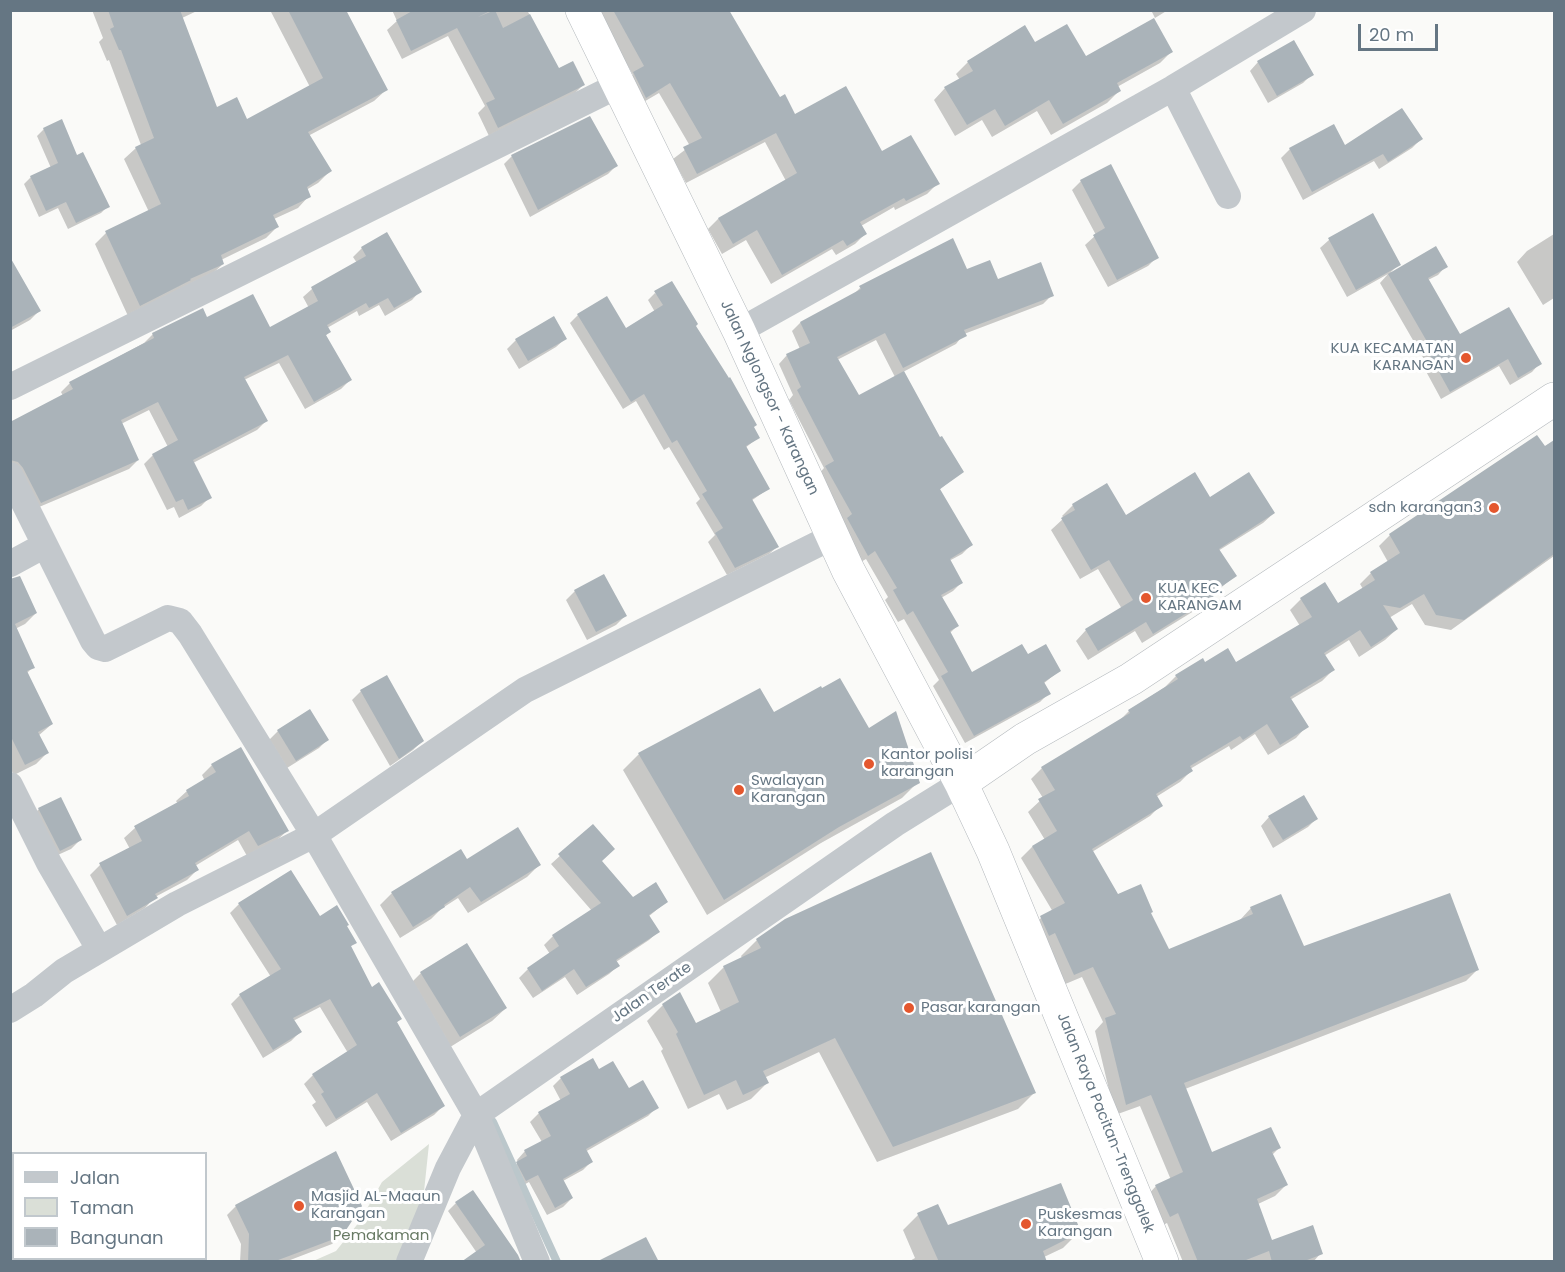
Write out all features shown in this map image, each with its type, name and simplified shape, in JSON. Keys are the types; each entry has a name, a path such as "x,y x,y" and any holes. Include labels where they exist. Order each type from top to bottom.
{"highway":[{"name":"Jalan Nglongsor - Karangan","path":"582,10 739,331 848,570 961,783"},
{"path":"961,783 1025,739 1131,678 1554,399"},
{"name":"Jalan Raya Pacitan-Trenggalek","path":"961,783 993,851 1162,1262"}],"street":[{"path":"739,331 1173,88 1303,10"},
{"path":"10,387 619,86"},
{"path":"1173,88 1228,196"},
{"path":"10,475 98,647 105,650 168,618 180,621 314,835 476,1115 537,1262"},
{"path":"10,1010 64,971 177,904 314,835 525,690 832,537"},
{"path":"10,564 45,545"},
{"name":"Jalan Terate","path":"409,1262 448,1168 476,1115 895,824 961,783"},
{"path":"10,785 49,863 99,949"}],"green space":[{"name":"Pemakaman","path":"429,1144 423,1201 397,1261 311,1262 336,1251 360,1221 382,1182"}],"building":[{"path":"108,10 180,10 217,107 237,97 247,119 323,78 288,10 346,10 388,90 308,132 332,171 307,187 311,197 273,215 279,227 221,255 224,264 140,306 105,231 161,204 135,147 154,138 121,50 110,29 114,27"},
{"path":"414,10 492,10 478,17 495,10 503,28 530,14 559,68 573,61 585,85 498,128 486,103 495,99 457,28 411,51 396,20"},
{"path":"613,10 729,10 780,97 785,94 795,114 846,86 882,151 911,135 940,184 906,201 904,198 860,222 867,234 847,246 843,240 782,275 757,230 733,244 718,218 797,173 776,133 697,174 683,147 702,138 670,83 646,98 633,72 644,66"},
{"path":"1154,18 1173,52 1117,83 1121,91 1063,124 1049,100 1005,126 995,109 967,125 944,87 973,71 967,61 1025,25 1035,42 1067,24 1086,56"},
{"path":"1294,40 1314,75 1277,96 1257,61"},
{"path":"1402,108 1423,139 1388,162 1383,154 1312,192 1289,148 1334,124 1345,145"},
{"path":"590,116 618,166 538,210 511,155"},
{"path":"62,119 77,155 83,152 110,207 76,223 66,202 46,211 30,176 58,163 43,128"},
{"path":"1111,164 1159,258 1117,280 1093,235 1105,228 1080,180"},
{"path":"1373,213 1401,265 1356,290 1328,238"},
{"path":"387,232 422,292 394,308 388,298 369,308 366,303 327,325 331,332 326,335 352,380 314,402 288,355 244,377 268,421 193,460 212,498 188,510 183,499 176,502 152,454 178,440 158,402 121,420 139,460 41,503 23,468 18,462 10,460 10,422 73,389 69,382 154,338 152,333 203,308 207,317 253,294 270,327 318,301 311,287 366,256 361,247"},
{"path":"953,238 967,269 990,260 998,279 1041,262 1054,296 964,330 967,336 903,368 885,333 837,357 859,395 904,371 940,437 942,436 964,472 940,489 973,545 950,559 963,583 941,595 959,626 950,631 972,672 1022,644 1028,654 1046,644 1061,671 1044,682 1051,694 974,736 941,676 948,672 913,611 907,615 893,590 897,588 875,551 868,556 847,518 852,514 825,466 834,461 797,390 801,387 786,354 810,343 800,322 861,289 859,286"},
{"path":"1436,246 1448,267 1428,278 1460,334 1509,307 1542,364 1518,378 1508,359 1450,392 1429,354 1433,352 1388,274"},
{"path":"10,257 41,311 10,328"},
{"path":"672,281 698,324 696,326 730,377 757,425 754,427 760,438 746,446 770,489 752,499 779,547 735,568 715,533 723,528 702,494 707,491 677,440 672,443 644,394 631,402 577,314 607,296 626,328 663,305 654,291"},
{"path":"554,316 567,339 528,361 515,339"},
{"path":"1537,435 1545,446 1554,440 1554,554 1464,620 1436,615 1424,594 1400,608 1383,605 1398,629 1371,647 1360,630 1324,653 1335,670 1290,697 1309,727 1280,745 1267,724 1243,740 1240,736 1190,766 1193,771 1156,794 1163,806 1092,849 1118,894 1141,884 1153,912 1151,913 1169,949 1253,914 1250,907 1281,894 1304,946 1450,893 1479,970 1184,1083 1212,1152 1271,1127 1281,1148 1272,1152 1288,1185 1257,1199 1272,1240 1313,1225 1323,1254 1302,1262 1272,1262 1269,1251 1241,1262 1198,1262 1178,1213 1170,1217 1155,1185 1183,1172 1151,1095 1126,1105 1105,1018 1116,1014 1093,967 1074,975 1055,933 1049,936 1040,916 1065,903 1032,846 1057,831 1038,799 1055,790 1041,767 1130,713 1128,710 1178,679 1175,675 1203,658 1205,662 1228,648 1236,662 1312,617 1300,598 1325,582 1338,603 1375,580 1370,572 1400,553 1389,534"},
{"path":"1195,472 1210,497 1249,472 1275,513 1219,549 1237,576 1212,593 1214,596 1153,634 1146,622 1098,651 1085,629 1133,600 1109,560 1091,570 1061,518 1075,510 1072,504 1107,483 1126,515"},
{"path":"604,574 627,616 596,632 574,590"},
{"path":"20,576 37,613 15,624 35,668 27,671 53,724 38,732 49,753 25,765 10,735 10,579"},
{"path":"387,675 424,741 399,759 360,690"},
{"name":"Swalayan Karangan","path":"840,678 869,728 896,711 920,783 839,827 724,900 638,753 760,688 774,712"},
{"path":"310,709 329,740 296,761 277,730"},
{"path":"241,747 289,831 258,846 249,831 195,863 199,870 155,894 158,898 127,916 99,863 142,841 134,826 189,796 186,790 216,772 211,764"},
{"path":"1304,795 1318,819 1283,840 1268,816"},
{"path":"61,797 82,840 60,851 38,808"},
{"path":"593,824 615,849 602,861 633,897 656,882 668,902 649,915 660,932 616,960 620,966 586,987 574,969 542,991 527,968 559,946 552,935 601,903 558,854"},
{"path":"518,827 541,865 481,902 470,887 444,905 445,907 413,927 391,892 461,849 467,859"},
{"name":"Pasar karangan","path":"931,852 1036,1093 893,1147 835,1038 763,1071 769,1083 743,1095 736,1080 704,1095 676,1034 678,1032 662,1004 680,992 696,1023 739,1002 723,966 761,948 756,939 785,919"},
{"path":"291,870 320,916 337,905 357,943 351,946 372,987 379,982 402,1019 397,1022 445,1106 401,1133 377,1093 336,1119 321,1094 324,1092 312,1074 357,1045 330,999 293,1018 302,1032 273,1050 239,994 281,969 238,903"},
{"path":"467,943 507,1008 460,1037 420,972"},
{"path":"593,1058 599,1069 613,1061 629,1088 643,1080 659,1108 586,1149 593,1162 563,1179 573,1198 555,1208 538,1175 526,1181 516,1162 527,1156 524,1150 551,1136 538,1112 570,1094 560,1077"},
{"name":"Masjid AL-Maaun Karangan","path":"336,1151 362,1206 342,1236 273,1262 248,1262 249,1234 235,1205"},
{"name":"Puskesmas Karangan","path":"1061,1183 1081,1232 1043,1251 1047,1262 939,1262 917,1213 938,1204 948,1225"},
{"path":"473,1190 521,1262 461,1262 485,1245 455,1202"},
{"path":"646,1237 659,1262 596,1262"}],"waterway":[{"path":"493,1122 557,1262"}],"place":[{"name":"KUA KECAMATAN KARANGAN","path":"1466,358"},
{"name":"sdn karangan3","path":"1494,508"},
{"name":"KUA KEC. KARANGAM","path":"1146,598"},
{"name":"Kantor polisi karangan","path":"869,764"},
{"name":"Swalayan Karangan","path":"739,790"},
{"name":"Pasar karangan","path":"909,1008"},
{"name":"Masjid AL-Maaun Karangan","path":"299,1206"},
{"name":"Puskesmas Karangan","path":"1026,1224"}]}
